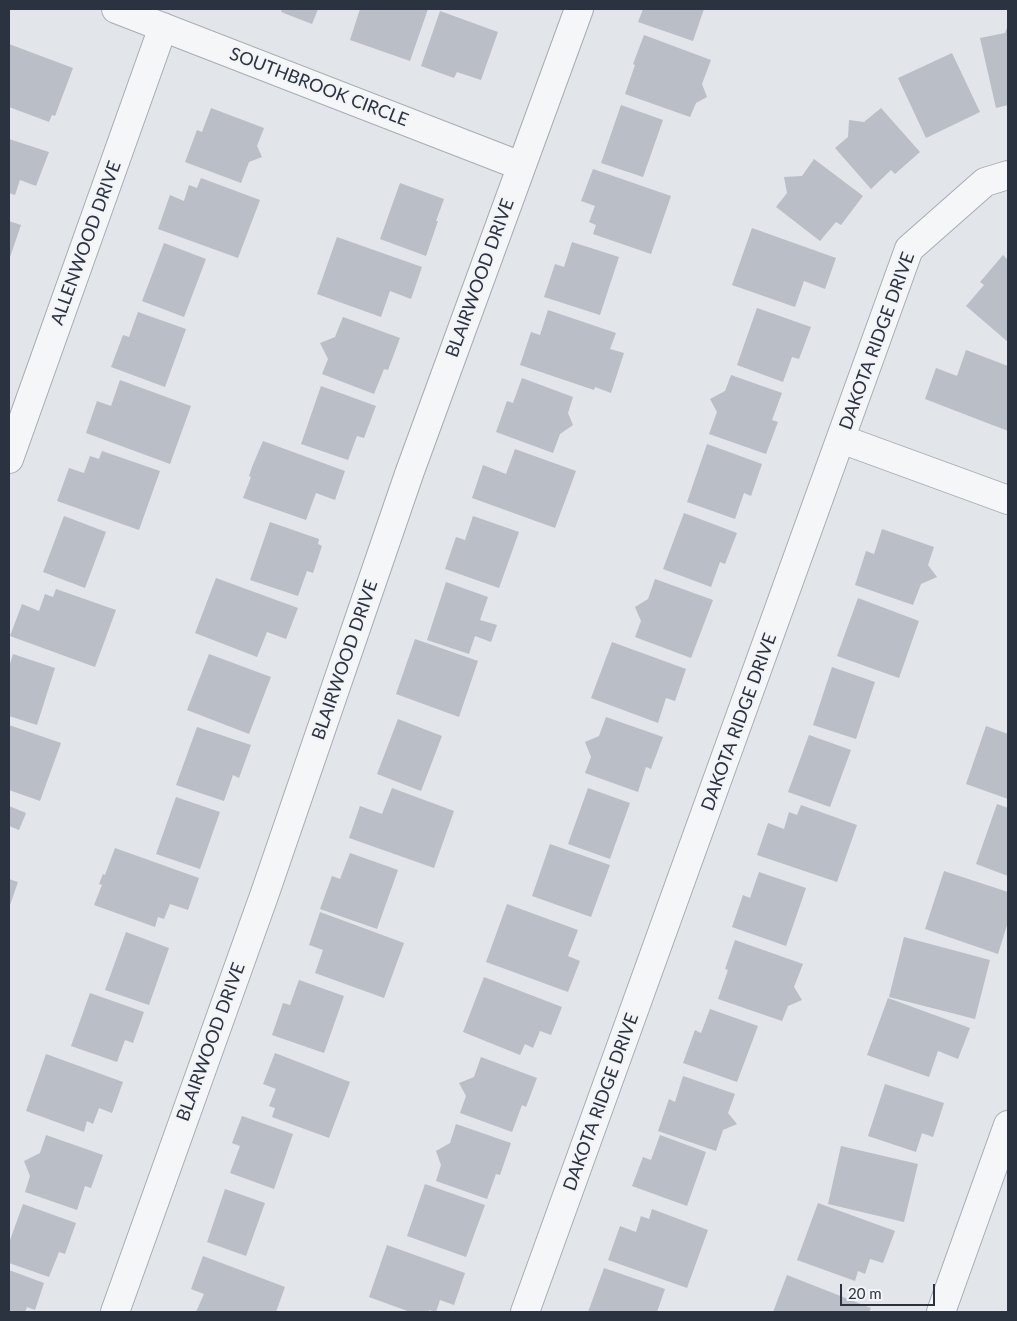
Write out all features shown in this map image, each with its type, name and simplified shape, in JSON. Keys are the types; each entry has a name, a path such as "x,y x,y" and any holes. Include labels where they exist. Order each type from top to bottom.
{"street":[{"name":"SOUTHBROOK CIRCLE","path":"116,9 521,166"},
{"name":"BLAIRWOOD DRIVE","path":"115,1312 265,893 409,474 578,9"},
{"name":"ALLENWOOD DRIVE","path":"9,459 163,27"},
{"name":"DAKOTA RIDGE DRIVE","path":"525,1312 908,249 985,182 1008,175"},
{"path":"841,439 1008,500"},
{"path":"941,1312 1008,1125"}],"building":[{"path":"282,9 318,9 312,24 281,12"},
{"path":"360,9 428,9 410,61 350,40"},
{"path":"643,9 704,9 693,41 638,22"},
{"path":"440,11 498,32 481,80 457,72 454,78 421,66"},
{"path":"1008,25 1008,105 996,108 980,38 1005,33"},
{"path":"644,35 711,60 702,84 707,97 696,103 690,117 625,94 635,65 633,64"},
{"path":"9,44 73,68 55,116 52,115 49,122 9,107"},
{"path":"952,53 980,112 926,138 898,78"},
{"path":"621,105 663,120 643,177 601,163"},
{"path":"211,108 264,128 257,146 262,157 249,162 241,183 185,162 197,130 202,132"},
{"path":"881,108 920,152 895,174 891,170 871,189 835,148 848,137 849,120 864,122"},
{"path":"9,139 49,152 36,186 20,180 15,195 9,193"},
{"path":"814,159 863,196 841,225 836,222 820,241 776,207 787,193 784,177 802,176"},
{"path":"593,169 671,196 651,254 593,234 596,225 589,222 595,206 581,201"},
{"path":"201,178 260,200 238,258 158,229 170,195 184,201 189,185 197,188"},
{"path":"400,183 444,199 426,256 380,239"},
{"path":"9,221 21,225 9,260"},
{"path":"752,228 836,258 825,289 804,281 795,307 732,285"},
{"path":"337,237 422,267 411,299 390,291 381,317 317,294"},
{"path":"572,242 619,257 600,315 544,297 555,264 564,267"},
{"path":"164,243 206,259 184,317 142,301"},
{"path":"1003,255 1008,260 1008,342 966,306 984,285 980,282"},
{"path":"757,308 811,327 799,359 792,357 783,382 737,365"},
{"path":"548,310 616,333 610,349 624,353 611,393 595,387 594,390 520,365 531,332 540,335"},
{"path":"138,312 186,329 165,387 111,367 123,335 129,337"},
{"path":"343,317 400,338 388,370 384,369 374,394 322,374 328,359 320,343 335,337"},
{"path":"966,350 1008,366 1008,431 925,399 936,368 957,376"},
{"path":"731,375 782,393 772,420 778,422 766,454 709,434 717,412 710,399 725,391"},
{"path":"522,378 573,397 568,413 573,425 560,434 553,453 496,432 507,401 513,403"},
{"path":"120,380 191,406 170,464 86,433 97,401 111,406"},
{"path":"321,386 376,406 364,438 357,436 348,460 301,444"},
{"path":"263,441 345,471 335,500 316,493 306,520 243,498 251,477 249,476 252,467"},
{"path":"707,444 762,464 751,496 744,493 735,519 687,502"},
{"path":"515,449 576,471 555,528 472,498 483,465 506,474"},
{"path":"102,451 160,471 139,530 57,501 69,468 84,473 90,456 99,459"},
{"path":"684,513 737,533 725,564 720,562 711,587 663,569"},
{"path":"64,516 106,532 85,588 43,572"},
{"path":"473,516 519,532 499,588 445,569 456,537 465,540"},
{"path":"270,522 319,539 318,544 322,546 313,573 307,571 298,596 250,580"},
{"path":"882,529 934,547 928,565 937,577 921,584 913,605 855,585 866,551 874,554"},
{"path":"216,578 298,608 286,639 267,632 257,657 195,633"},
{"path":"655,579 713,600 691,658 635,637 641,621 635,607 648,599"},
{"path":"446,582 488,597 480,620 497,625 491,642 475,636 469,654 427,640"},
{"path":"56,589 116,610 95,667 10,636 22,604 39,611 45,594 53,597"},
{"path":"858,598 919,621 899,678 837,656"},
{"path":"415,639 478,661 459,717 396,694"},
{"path":"612,642 686,669 675,701 666,698 658,723 591,698"},
{"path":"13,654 55,668 37,725 9,716 9,667"},
{"path":"209,654 271,677 249,734 187,710"},
{"path":"832,667 875,682 856,739 813,725"},
{"path":"606,717 663,737 651,769 646,767 638,792 585,773 591,757 585,742 599,736"},
{"path":"398,719 442,736 421,791 377,774"},
{"path":"9,725 61,743 40,801 9,790"},
{"path":"986,726 1008,734 1008,799 966,784"},
{"path":"197,727 251,745 239,778 233,775 224,801 176,785"},
{"path":"809,735 851,750 830,807 788,792"},
{"path":"392,788 454,811 434,868 349,838 360,806 382,814"},
{"path":"588,788 630,803 610,859 568,844"},
{"path":"176,797 220,812 200,869 156,854"},
{"path":"997,804 1008,808 1008,876 976,864"},
{"path":"801,805 857,825 837,882 757,855 768,823 784,829 789,812 797,815"},
{"path":"9,806 26,813 19,830 9,826"},
{"path":"550,844 610,865 591,917 532,896"},
{"path":"115,848 199,878 188,910 170,904 164,919 158,917 155,927 94,905 102,885 99,884 103,874 105,875"},
{"path":"350,853 398,870 377,929 320,909 332,876 340,879"},
{"path":"944,871 1008,892 1008,922 998,954 925,929"},
{"path":"759,872 806,888 786,946 732,927 743,895 750,898"},
{"path":"9,879 18,882 9,908"},
{"path":"507,904 578,930 568,956 580,961 568,992 486,962"},
{"path":"320,912 404,943 384,998 315,973 323,950 309,945"},
{"path":"126,932 169,948 149,1005 105,990"},
{"path":"904,937 990,960 975,1019 889,997"},
{"path":"735,940 803,964 794,987 802,1000 788,1006 782,1021 718,999 728,970 725,969"},
{"path":"484,977 562,1007 551,1035 540,1031 533,1048 525,1044 520,1055 463,1032"},
{"path":"299,980 344,996 324,1053 272,1035 283,1003 290,1005"},
{"path":"90,993 144,1012 133,1043 125,1040 117,1062 71,1046"},
{"path":"888,998 970,1028 958,1059 938,1051 929,1077 867,1055"},
{"path":"710,1009 758,1026 737,1082 683,1063 695,1030 701,1033"},
{"path":"275,1053 350,1082 329,1138 272,1117 275,1108 269,1106 276,1089 263,1084"},
{"path":"46,1054 123,1082 112,1113 99,1108 93,1124 87,1121 84,1132 26,1111"},
{"path":"481,1057 537,1078 526,1107 522,1105 512,1132 460,1113 466,1096 459,1083 474,1077"},
{"path":"683,1076 735,1094 728,1113 737,1124 723,1130 716,1151 658,1131 669,1099 675,1102"},
{"path":"885,1084 944,1103 933,1137 922,1133 916,1152 868,1136"},
{"path":"242,1116 293,1134 274,1189 230,1173 240,1146 232,1143"},
{"path":"456,1124 511,1143 500,1175 496,1174 487,1199 436,1181 441,1165 436,1151 450,1143"},
{"path":"46,1135 103,1155 91,1188 85,1186 77,1210 25,1192 30,1176 24,1161 40,1153"},
{"path":"660,1135 706,1152 687,1206 632,1186 643,1157 651,1160"},
{"path":"841,1146 918,1164 904,1222 828,1204"},
{"path":"425,1184 485,1205 466,1257 407,1236"},
{"path":"225,1189 265,1203 246,1256 207,1242"},
{"path":"818,1203 895,1231 883,1263 870,1259 865,1274 858,1271 855,1281 797,1260"},
{"path":"23,1204 76,1223 65,1254 59,1252 49,1277 9,1263 9,1243"},
{"path":"652,1209 708,1230 687,1288 608,1260 620,1226 636,1232 641,1216 649,1219"},
{"path":"387,1245 465,1273 454,1305 440,1300 436,1312 429,1310 429,1312 410,1312 369,1297"},
{"path":"203,1256 285,1287 276,1312 196,1312 204,1294 191,1289"},
{"path":"604,1268 665,1289 657,1312 588,1312"},
{"path":"9,1270 44,1283 35,1310 27,1307 25,1312 9,1312"},
{"path":"787,1275 871,1308 869,1312 773,1312"}]}
